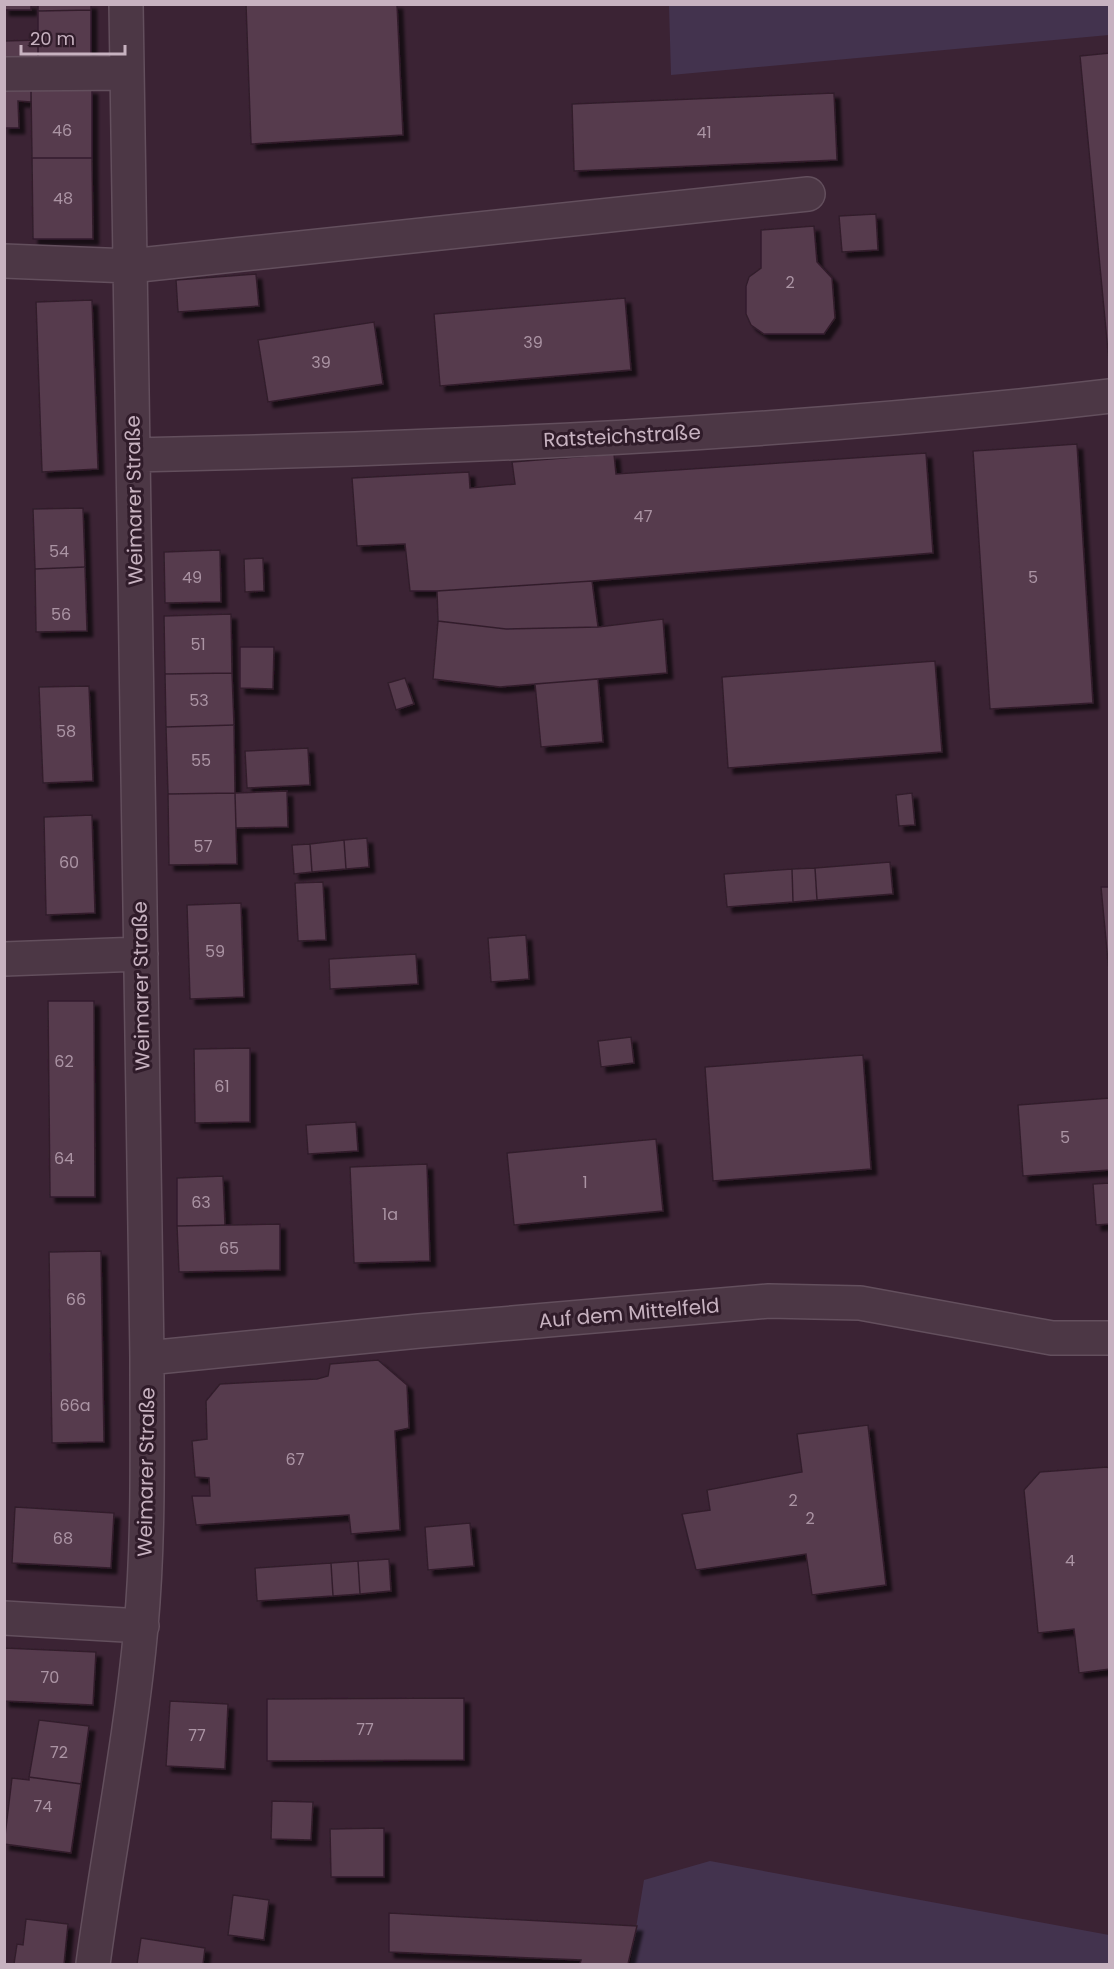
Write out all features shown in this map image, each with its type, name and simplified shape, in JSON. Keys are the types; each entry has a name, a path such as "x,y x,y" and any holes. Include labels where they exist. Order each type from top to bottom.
{"street":[{"name":"Weimarer Straße","path":"93,1965 122,1786 142,1626 146,1536 147,1358 126,4"},
{"path":"4,74 127,73"},
{"path":"4,261 130,266 808,194"},
{"name":"Ratsteichstraße","path":"133,455 282,452 645,436 951,412 1110,396"},
{"path":"4,959 141,954"},
{"name":"Auf dem Mittelfeld","path":"147,1358 769,1301 860,1303 1052,1338 1110,1338"},
{"path":"4,1618 142,1626"}],"shaded area":[{"path":"669,5 1109,5 1109,35 671,75"},
{"path":"710,1861 1109,1935 1109,1964 630,1964 644,1880"}],"building":[{"path":"4,4 31,4 31,10 4,10"},
{"path":"38,4 91,4 91,10 38,11"},
{"path":"246,4 397,4 403,135 251,144"},
{"path":"91,10 91,63 38,63 38,11"},
{"path":"38,40 38,63 4,64 4,41"},
{"path":"1110,53 1110,362 1109,362 1080,56"},
{"path":"4,89 31,89 31,102 18,101 19,128 4,128"},
{"path":"31,89 92,89 92,158 32,158"},
{"path":"834,93 837,160 574,171 572,104"},
{"path":"32,158 92,158 93,239 33,239"},
{"path":"876,214 878,250 842,252 839,216"},
{"path":"814,226 817,262 832,278 835,318 824,334 764,334 751,325 746,314 746,286 749,277 761,268 761,230"},
{"path":"256,274 259,306 178,312 176,280"},
{"path":"625,298 631,370 440,386 434,314"},
{"path":"92,300 98,469 42,472 36,302"},
{"path":"374,322 383,384 268,402 258,340"},
{"path":"1077,444 1093,703 990,709 973,451"},
{"path":"926,453 933,553 592,581 410,591 405,544 357,546 352,478 469,472 470,488 515,484 512,462 614,454 616,474"},
{"path":"83,508 85,567 35,569 33,509"},
{"path":"220,550 221,602 165,603 164,552"},
{"path":"263,558 264,591 245,592 244,559"},
{"path":"85,567 87,631 36,632 35,569"},
{"path":"592,581 598,627 506,629 438,621 437,591"},
{"path":"231,614 232,673 165,674 164,616"},
{"path":"663,619 667,673 500,687 433,679 438,621 506,629 598,627"},
{"path":"240,647 274,647 273,689 240,688"},
{"path":"935,661 942,752 728,768 722,677"},
{"path":"232,673 234,725 166,727 165,674"},
{"path":"405,678 414,704 396,710 388,683"},
{"path":"598,679 603,742 541,747 535,684"},
{"path":"89,686 93,781 43,783 39,687"},
{"path":"234,725 235,793 168,794 166,727"},
{"path":"308,748 310,785 247,788 245,751"},
{"path":"287,791 288,827 236,828 235,793"},
{"path":"235,793 237,864 169,865 168,794"},
{"path":"912,793 915,825 899,826 896,795"},
{"path":"92,815 95,913 46,915 44,817"},
{"path":"367,838 369,867 346,869 344,840"},
{"path":"344,840 346,869 312,872 310,844"},
{"path":"310,844 312,872 294,874 292,845"},
{"path":"890,862 893,894 817,900 815,868"},
{"path":"815,868 817,900 793,902 792,869"},
{"path":"792,869 793,902 727,907 724,874"},
{"path":"323,882 326,940 298,941 295,883"},
{"path":"1101,887 1110,887 1110,983"},
{"path":"241,903 244,997 190,999 187,905"},
{"path":"526,935 529,979 491,982 488,938"},
{"path":"416,954 418,984 330,989 329,959"},
{"path":"48,1001 94,1001 95,1197 50,1197"},
{"path":"631,1037 634,1063 601,1067 598,1041"},
{"path":"250,1048 250,1122 195,1123 194,1049"},
{"path":"863,1055 871,1169 713,1181 705,1067"},
{"path":"1110,1098 1110,1170 1023,1176 1018,1105"},
{"path":"356,1122 358,1151 308,1154 306,1125"},
{"path":"656,1139 663,1211 514,1225 507,1153"},
{"path":"427,1164 430,1261 354,1263 350,1167"},
{"path":"223,1176 225,1225 177,1226 177,1178"},
{"path":"1110,1183 1110,1224 1096,1225 1093,1184"},
{"path":"280,1224 280,1270 179,1272 177,1226"},
{"path":"101,1251 104,1442 52,1443 49,1252"},
{"path":"378,1360 407,1385 409,1428 395,1431 400,1530 351,1534 349,1515 196,1525 192,1496 210,1496 209,1478 195,1477 192,1441 207,1439 206,1401 220,1384 317,1379 328,1376 330,1364"},
{"path":"868,1425 886,1585 812,1595 806,1554 696,1570 682,1514 710,1510 707,1490 802,1472 797,1434"},
{"path":"1107,1467 1110,1469 1110,1669 1079,1673 1074,1629 1038,1633 1024,1490 1040,1472"},
{"path":"15,1507 114,1513 111,1568 12,1563"},
{"path":"470,1523 474,1566 428,1570 425,1527"},
{"path":"389,1559 391,1591 360,1594 358,1561"},
{"path":"358,1561 360,1594 333,1596 331,1563"},
{"path":"331,1563 333,1596 257,1601 255,1568"},
{"path":"4,1648 96,1652 93,1705 4,1701"},
{"path":"464,1698 464,1760 267,1761 267,1699"},
{"path":"170,1701 228,1704 225,1769 166,1766"},
{"path":"39,1720 89,1726 81,1784 29,1777"},
{"path":"29,1777 81,1784 71,1853 4,1844 12,1778 29,1780"},
{"path":"272,1801 313,1802 311,1840 271,1839"},
{"path":"384,1828 384,1877 331,1877 330,1829"},
{"path":"233,1895 269,1900 264,1940 228,1935"},
{"path":"389,1913 637,1926 628,1964 580,1964 581,1960 389,1952"},
{"path":"26,1919 68,1924 64,1964 14,1964 17,1944 23,1945"},
{"path":"141,1938 205,1948 203,1964 137,1964"}]}
